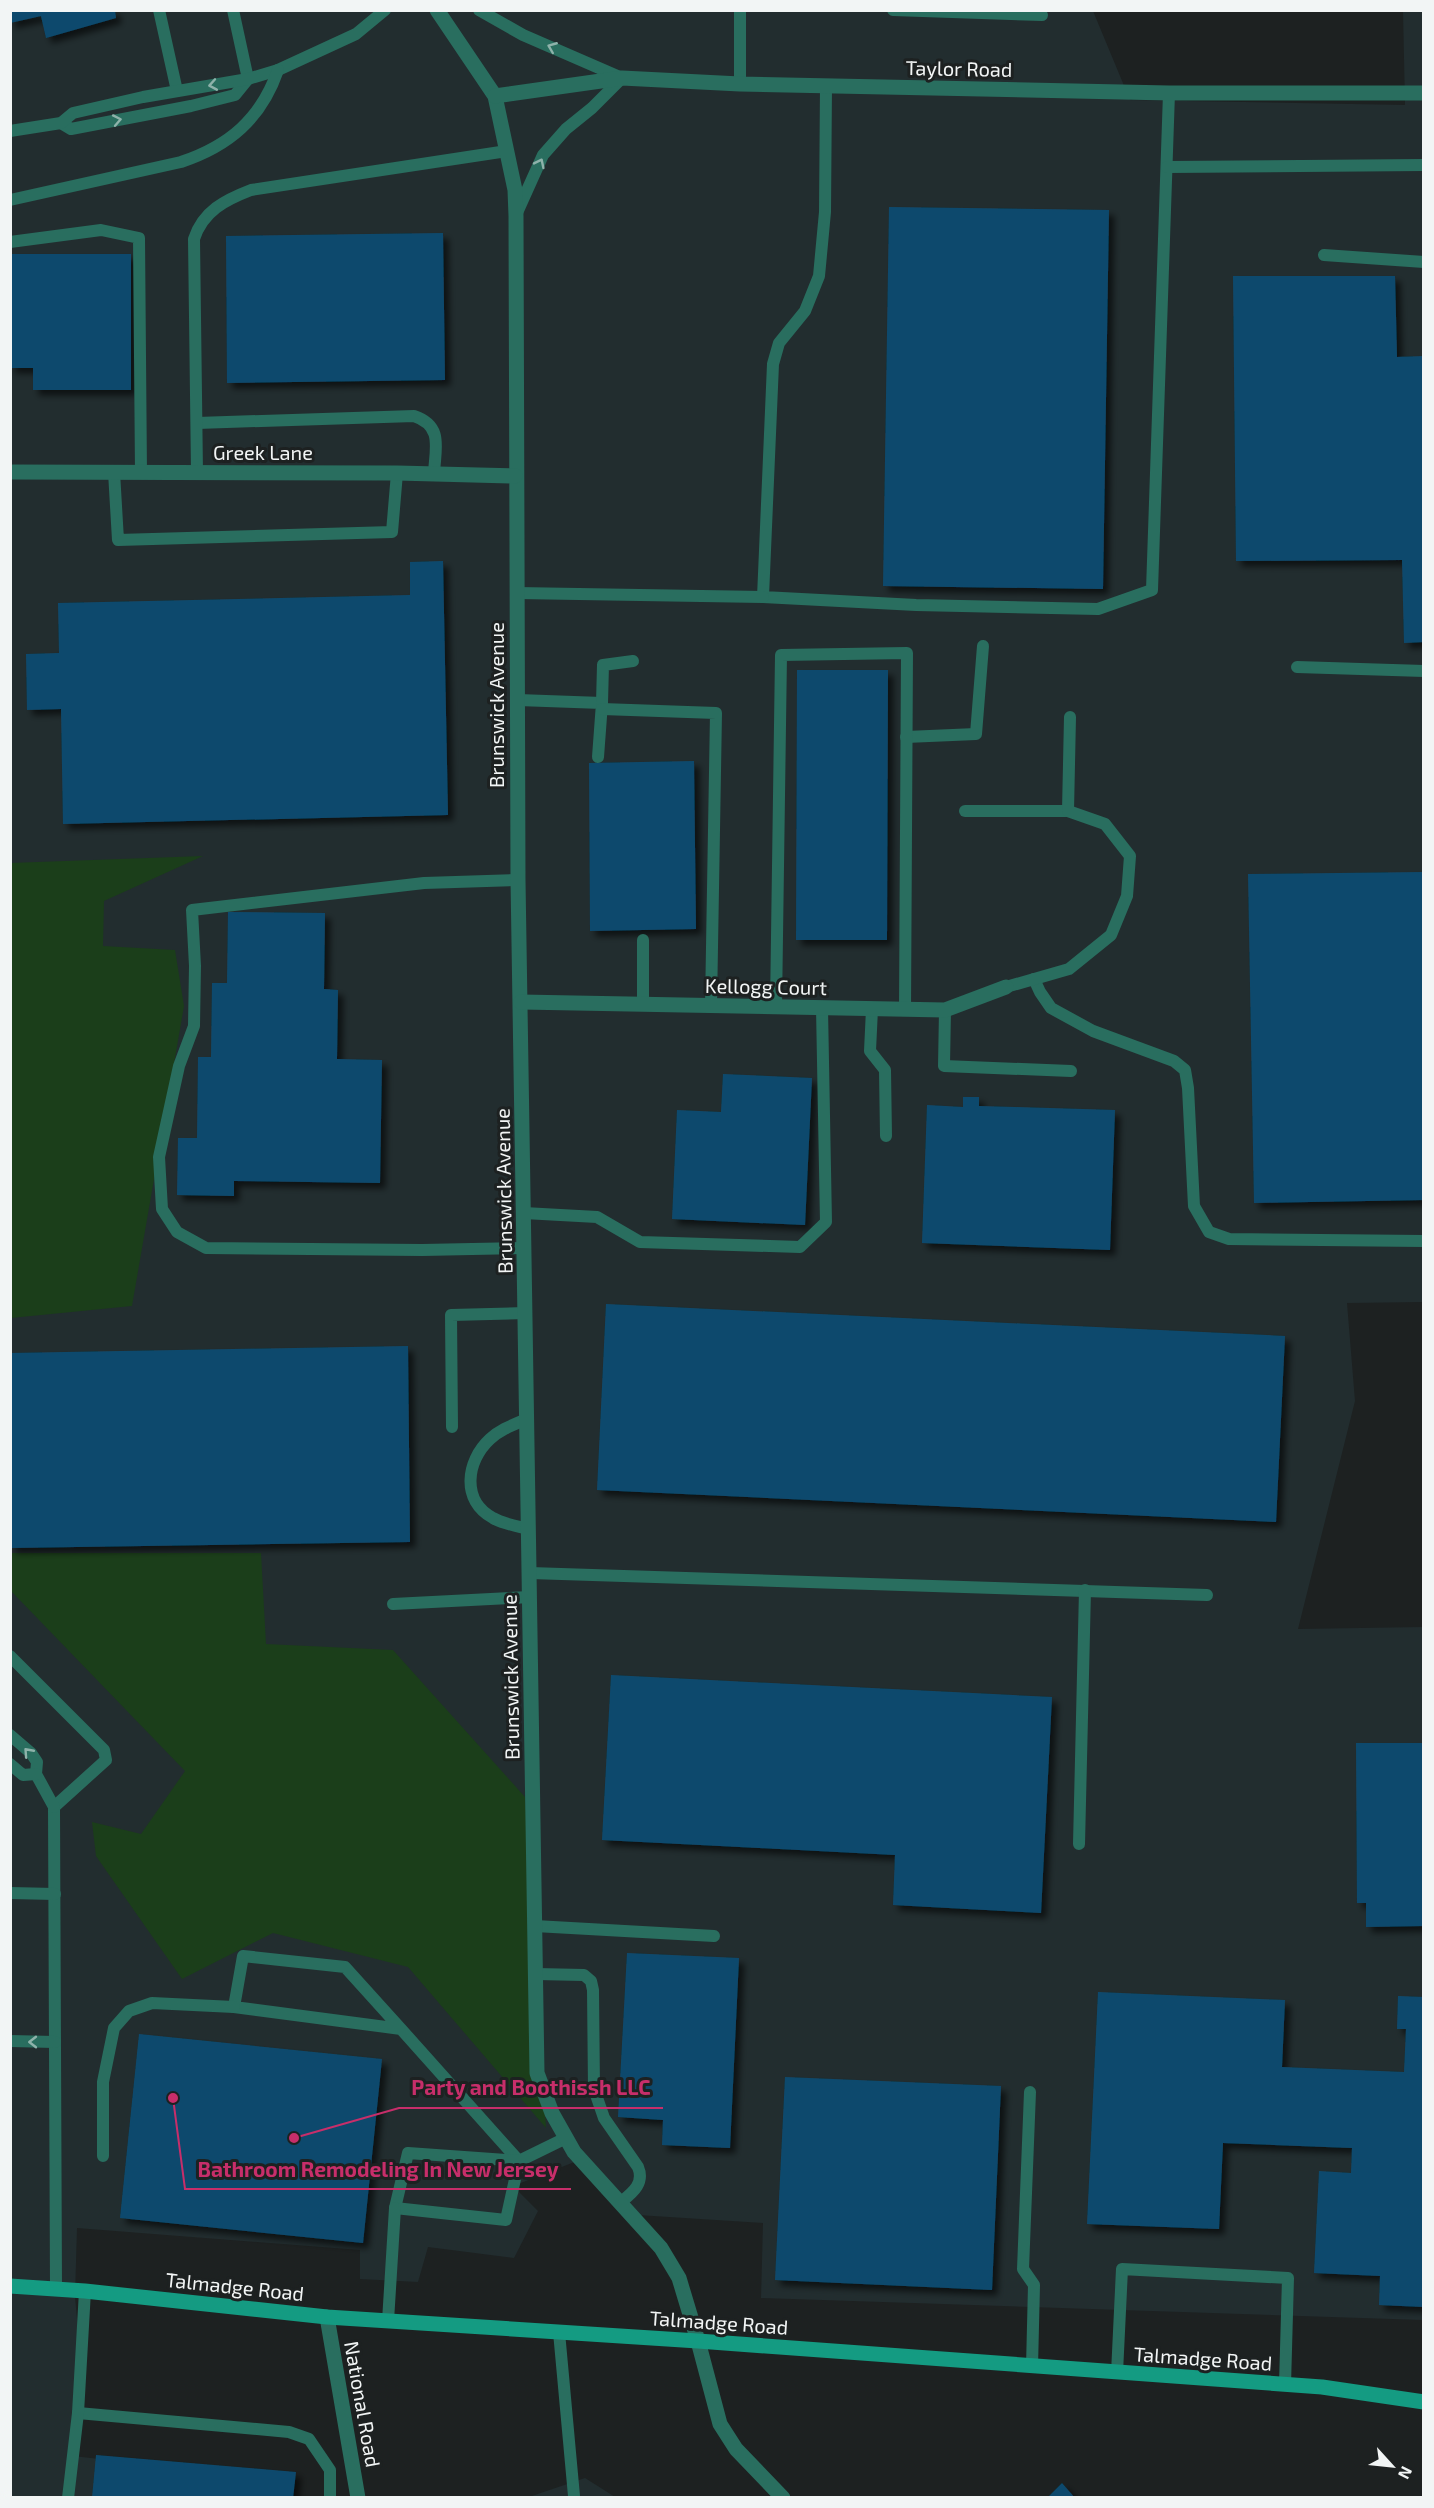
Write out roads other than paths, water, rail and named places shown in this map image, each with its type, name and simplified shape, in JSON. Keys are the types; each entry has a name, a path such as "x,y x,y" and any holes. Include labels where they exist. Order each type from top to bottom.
{"street":[{"name":"Brunswick Avenue","path":"437,10 495,96 514,190 516,216 518,880 537,2073 552,2113 574,2152 661,2248 678,2278 698,2341 711,2397 726,2436 783,2498"},
{"name":"Taylor Road","path":"495,96 622,78 740,84 1169,93 1424,93"},
{"name":"Greek Lane","path":"10,472 397,473 516,476"},
{"name":"Kellogg Court","path":"521,1002 945,1010 1006,987"},
{"name":"Talmadge Road","path":"10,2286 56,2288 327,2317 698,2341 1322,2387 1424,2402"},
{"name":"National Road","path":"327,2317 358,2498"}],"lane":[{"path":"159,10 177,91"},
{"path":"233,10 248,79"},
{"path":"10,131 61,123 73,113 248,79 278,70 356,34 385,10"},
{"path":"478,10 523,35 622,78 592,108 566,129 543,155 516,216"},
{"path":"740,10 740,84"},
{"path":"893,10 1042,15"},
{"path":"10,200 181,162 207,153 226,142 247,124 270,93 278,70"},
{"path":"61,123 70,129 191,106 235,95 248,79"},
{"path":"763,597 773,364 778,344 805,311 819,276 825,212 826,86"},
{"path":"517,593 763,597 915,605 1098,609 1152,590 1158,354 1169,93"},
{"path":"196,472 194,239 198,226 216,207 230,198 251,190 507,151"},
{"path":"1167,167 1424,165"},
{"path":"10,242 101,230 139,238 141,472"},
{"path":"1324,255 1424,262"},
{"path":"197,423 414,416 426,420 433,427 435,433 434,474"},
{"path":"114,472 118,540 392,532 397,473"},
{"path":"906,737 976,734 983,646"},
{"path":"776,1007 781,655 907,653 905,1010"},
{"path":"598,757 603,665 633,661"},
{"path":"1297,667 1424,671"},
{"path":"518,700 716,713 711,1006"},
{"path":"1068,811 1071,717"},
{"path":"966,811 1068,811 1105,824 1130,856 1127,896 1111,935 1069,969 1006,987"},
{"path":"518,880 424,883 192,910 195,966 194,1026 179,1066 159,1156 162,1209 177,1232 206,1248 422,1250 524,1248"},
{"path":"643,940 643,1004"},
{"path":"1034,979 1051,1008 1093,1031 1174,1061 1185,1070 1188,1088 1194,1206 1209,1232 1229,1239 1424,1241"},
{"path":"524,1214 597,1217 640,1242 800,1247 826,1222 822,1008"},
{"path":"872,1009 870,1051 885,1070 886,1136"},
{"path":"945,1010 944,1066 1071,1071"},
{"path":"452,1427 452,1315 526,1313"},
{"path":"527,1419 505,1428 489,1440 479,1452 469,1482 472,1498 479,1508 493,1519 529,1529"},
{"path":"530,1573 1207,1595"},
{"path":"1079,1845 1085,1590"},
{"path":"393,1604 530,1597"},
{"path":"10,1656 104,1750 106,1760 54,1807"},
{"path":"10,1735 31,1753 37,1762 36,1774 54,1807 56,2288"},
{"path":"10,1764 23,1775 36,1774"},
{"path":"10,1893 55,1894"},
{"path":"535,1926 714,1936"},
{"path":"234,2007 243,1956 345,1967 519,2161"},
{"path":"536,1974 584,1975 591,1982 594,2089 604,2118 641,2174 640,2183 620,2203"},
{"path":"103,2156 103,2082 114,2028 129,2011 152,2003 234,2007 401,2029"},
{"path":"10,2041 55,2042"},
{"path":"1030,2092 1023,2269 1034,2285 1032,2367"},
{"path":"388,2321 395,2208 408,2153 519,2161 566,2138"},
{"path":"395,2208 506,2220 519,2161"},
{"path":"1117,2373 1122,2269 1288,2278 1285,2385"},
{"path":"68,2498 78,2413 85,2291"},
{"path":"559,2332 575,2497"},
{"path":"78,2413 289,2433 309,2439 330,2470 330,2498"}],"place":[{"name":"Bathroom Remodeling In New Jersey","path":"173,2098"},
{"name":"Party and Boothissh LLC","path":"294,2138"}]}
